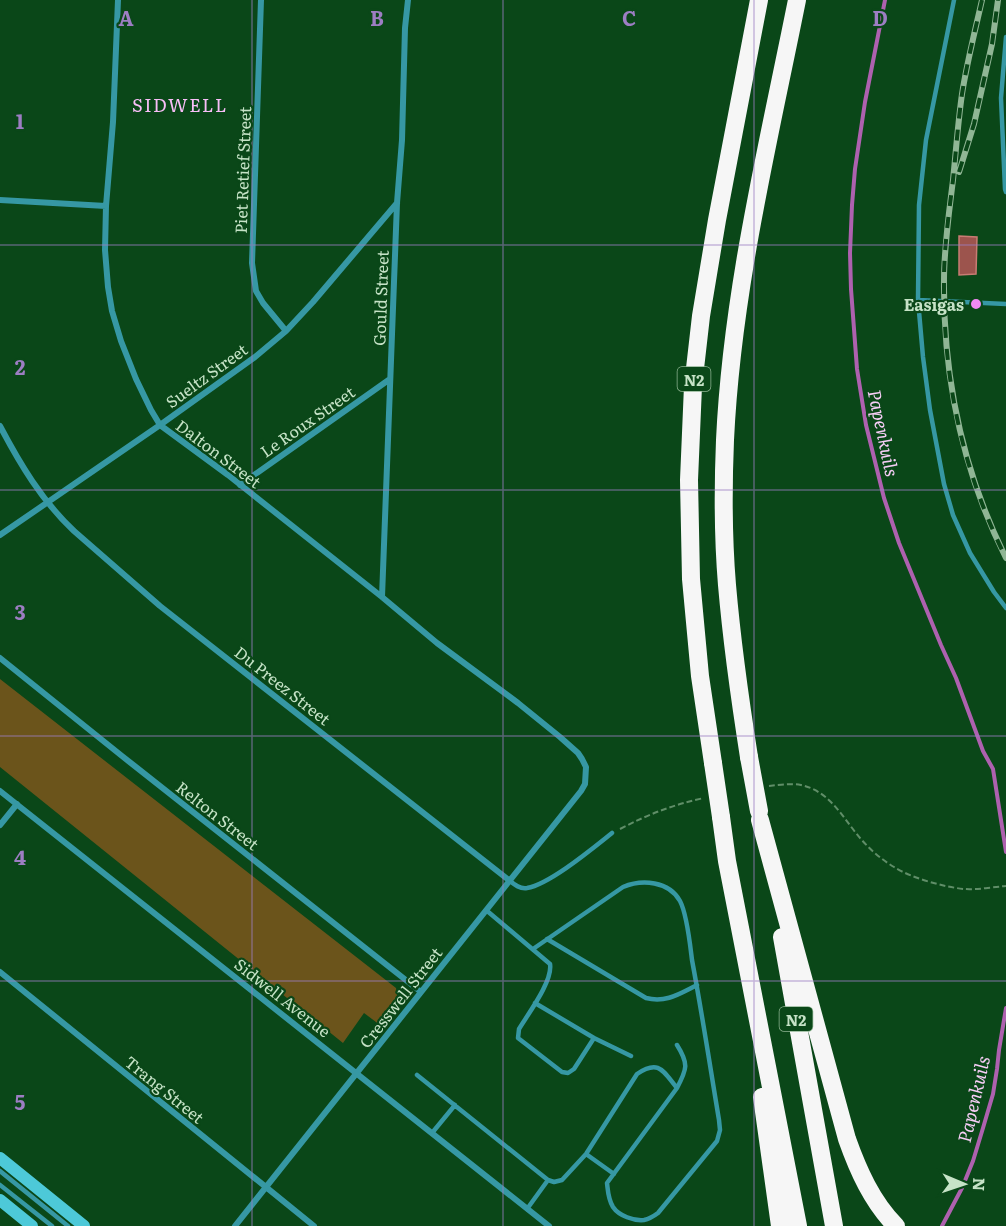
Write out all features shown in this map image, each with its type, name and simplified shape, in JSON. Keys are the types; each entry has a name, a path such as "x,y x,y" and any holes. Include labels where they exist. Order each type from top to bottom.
{"highway":[{"name":"N2","path":"759,0 701,316 693,386 689,480 690,568 700,676 728,861 798,1226"},
{"name":"N2","path":"797,0 746,262 733,350 728,400 724,535 737,678 749,757 834,1226"},
{"path":"759,816 847,1139 873,1197 893,1223"},
{"path":"728,861 780,1226"}],"main road":[{"path":"0,1158 84,1226"},
{"path":"0,1200 32,1226"}],"street":[{"name":"Dalton Street","path":"118,0 105,250 112,311 136,380 151,410 160,425 240,485 437,643 518,703 578,753 586,767 585,784"},
{"name":"Piet Retief Street","path":"261,0 252,263 256,291 286,332"},
{"name":"Gould Street","path":"382,597 397,203 408,0"},
{"path":"0,200 106,206"},
{"name":"Sueltz Street","path":"0,535 160,425 286,332 397,203"},
{"name":"Le Roux Street","path":"240,485 390,379"},
{"name":"Du Preez Street","path":"0,426 14,453 48,503 74,531 160,606 510,881"},
{"name":"Relton Street","path":"0,658 421,992"},
{"name":"Cresswell Street","path":"235,1226 585,784"},
{"name":"Sidwell Avenue","path":"0,791 549,1226"},
{"path":"0,825 17,804"},
{"name":"Trang Street","path":"0,972 314,1226"}],"lane":[{"path":"954,0 926,140 919,205 918,300 930,411 944,484 953,515 970,553 1006,608"},
{"path":"1006,37 1001,98 1006,192"},
{"path":"918,300 1006,304"},
{"path":"510,881 518,887 527,888 545,881 612,834"},
{"path":"533,949 631,883 659,884 671,890 680,901 697,985 720,1130 717,1142 658,1213 647,1220 621,1215 613,1207 607,1182 684,1075 687,1066 677,1045"},
{"path":"486,910 550,964 552,971 549,980 519,1029 518,1038 562,1072 568,1073 574,1069 594,1038"},
{"path":"547,939 646,998 658,1001 670,998 697,985"},
{"path":"535,1003 594,1038 631,1056"},
{"path":"417,1075 548,1180 554,1182 562,1180 586,1154 637,1074 646,1068 655,1067 662,1070 676,1088"},
{"path":"432,1133 455,1105"},
{"path":"586,1154 614,1174"},
{"path":"0,1171 68,1226"},
{"path":"527,1209 548,1180"},
{"path":"0,1185 52,1226"}],"path":[{"path":"768,786 802,785 819,793 832,802 867,846 906,874 966,889 1006,886"},
{"path":"612,834 668,807 704,798"}],"shaded area":[{"path":"0,679 396,988 398,1001 380,1025 364,1013 343,1043 0,767"}],"building":[{"path":"959,236 977,237 976,274 959,275"}],"waterway":[{"name":"Papenkuils","path":"885,0 865,102 852,205 851,289 857,369 866,425 884,498 899,543 956,678 983,751 993,769 1006,852"},
{"name":"Papenkuils","path":"942,1226 973,1161 993,1094 1006,1008"}],"railway":[{"path":"982,0 966,70 959,115 945,255 945,317 947,353 958,423 978,491 1006,558"},
{"path":"959,172 974,124 992,44 998,0"}],"place":[{"name":"Easigas","path":"976,304"}],"district":[{"name":"SIDWELL","path":"180,104"}]}
